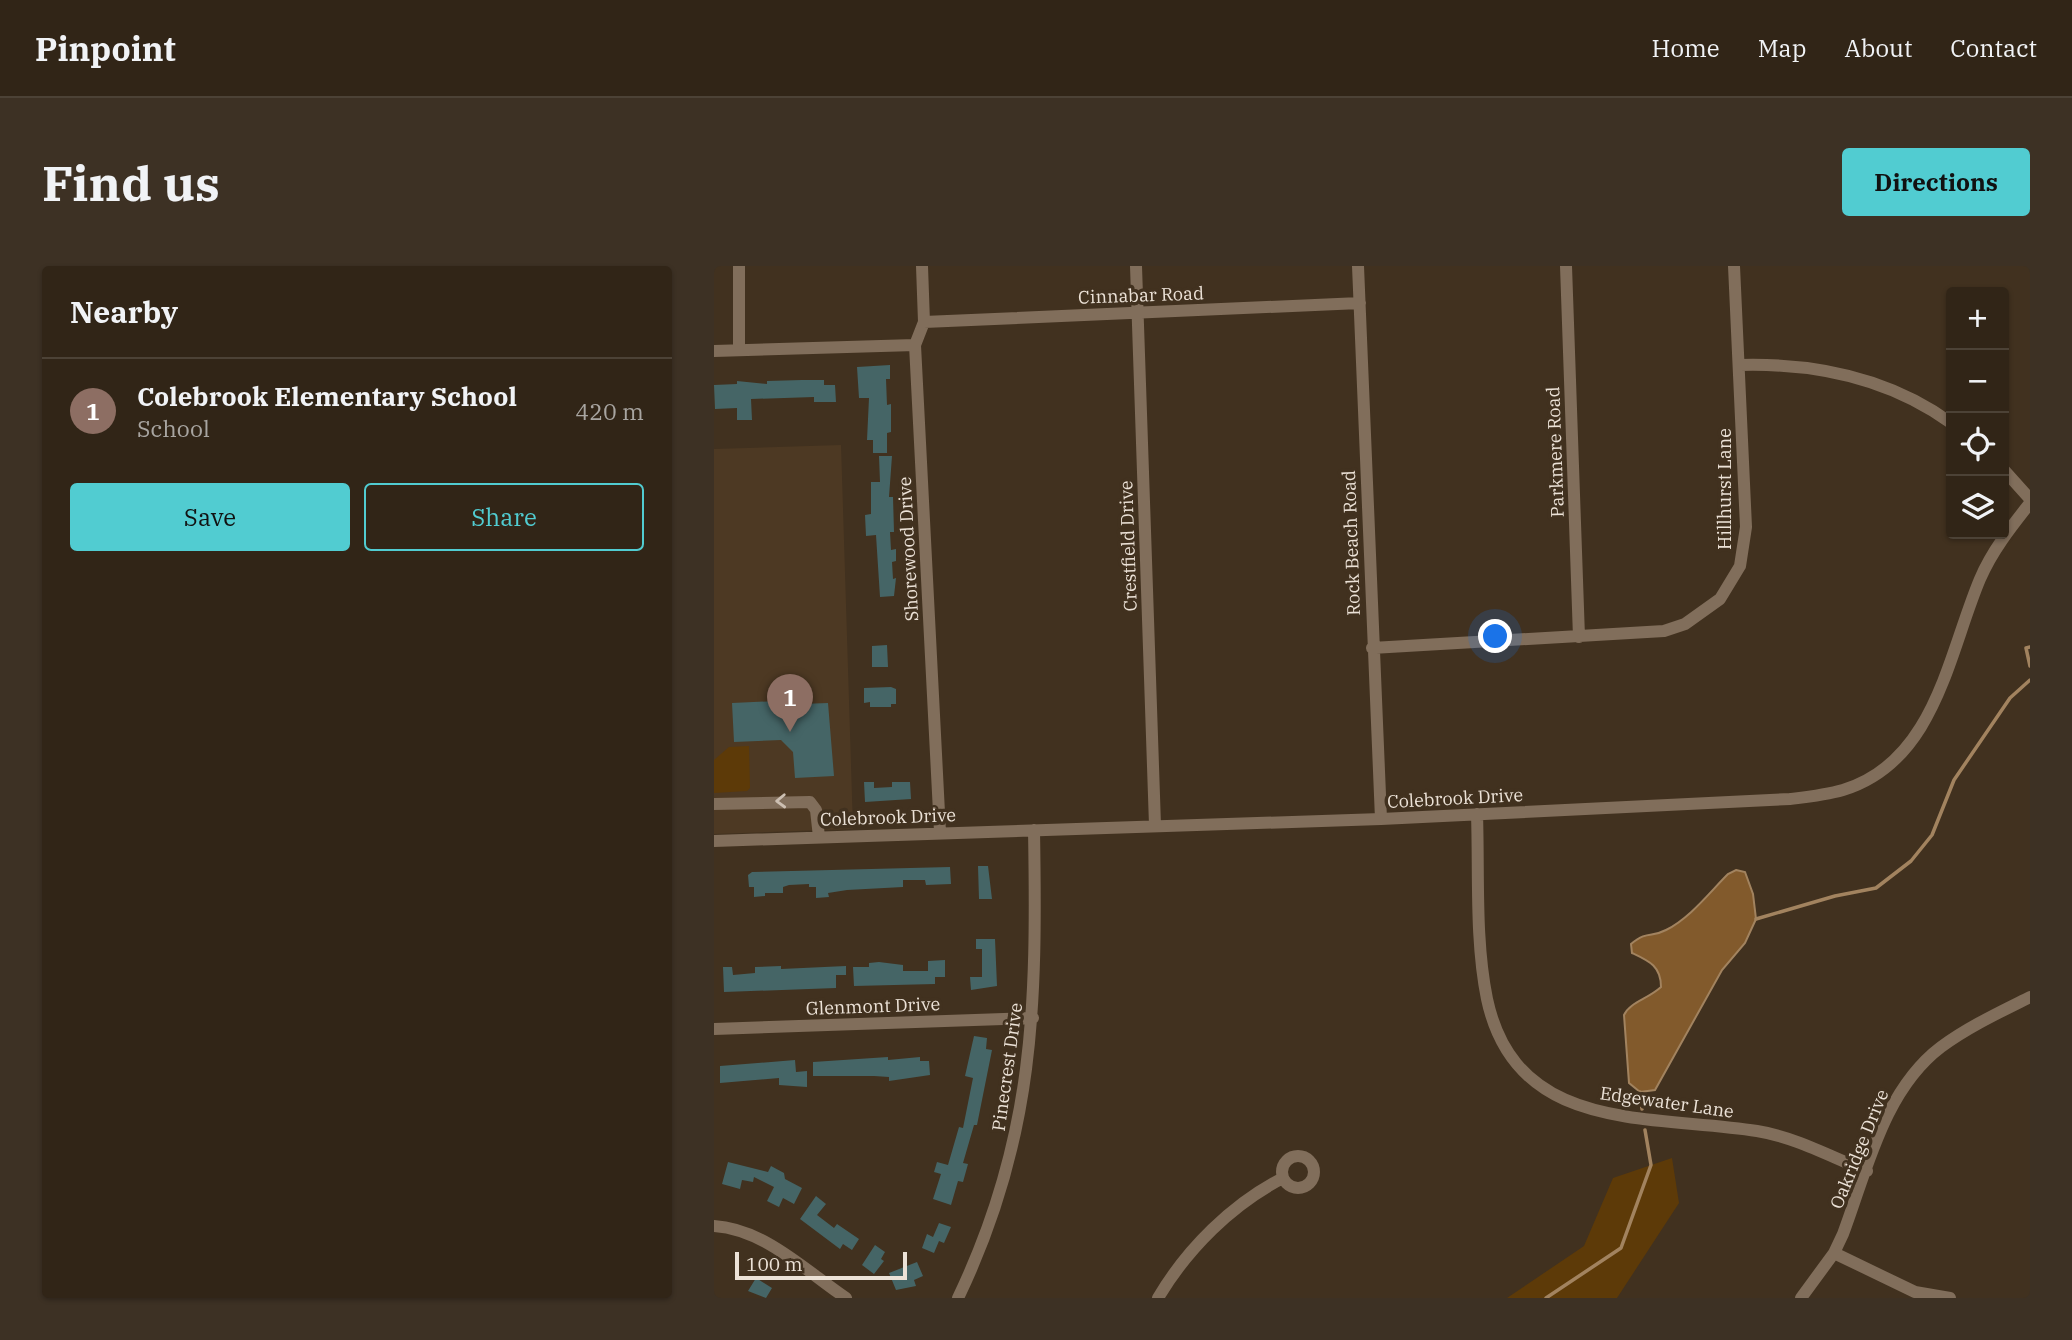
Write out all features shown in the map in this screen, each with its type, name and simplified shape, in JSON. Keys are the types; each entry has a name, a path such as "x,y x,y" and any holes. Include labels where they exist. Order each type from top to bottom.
{"street":[{"path":"739,266 739,350"},
{"name":"Shorewood Drive","path":"922,266 924,322 915,345 940,832"},
{"name":"Crestfield Drive","path":"1136,266 1155,825"},
{"name":"Rock Beach Road","path":"1358,266 1381,819"},
{"name":"Parkmere Road","path":"1566,266 1579,637"},
{"name":"Hillhurst Lane","path":"1372,648 1640,635 1685,624 1706,612 1732,582 1740,566 1746,527 1734,266"},
{"name":"Cinnabar Road","path":"924,322 1360,303"},
{"path":"714,351 915,345"},
{"path":"1740,365 1799,366 1866,379 1899,392 1946,420"},
{"path":"2009,476 2030,501"},
{"name":"Colebrook Drive","path":"714,841 1381,819 1790,799 1823,795 1860,783 1879,772 1907,747 1927,719 1984,570 2030,501"},
{"path":"714,804 810,802 816,810 819,837"},
{"name":"Edgewater Lane","path":"1477,814 1481,951 1487,1001 1502,1040 1525,1075 1548,1093 1590,1109 1630,1118 1777,1136 1867,1171"},
{"name":"Pinecrest Drive","path":"958,1298 985,1237 1009,1162 1021,1109 1033,1018 1034,830"},
{"name":"Oakridge Drive","path":"1801,1298 1834,1253 1899,1093 1926,1060 1958,1036 2030,997"},
{"name":"Glenmont Drive","path":"714,1030 1033,1018"},
{"path":"1158,1298 1186,1257 1213,1228 1241,1205 1283,1178"},
{"path":"714,1226 745,1232 765,1242 846,1298"},
{"path":"1834,1253 1915,1292 1950,1298"}],"shaded area":[{"path":"841,445 853,829 714,834 714,449"},
{"path":"749,746 750,788 747,791 714,793 714,760 729,747"},
{"path":"1736,870 1745,872 1753,894 1756,919 1745,943 1722,970 1655,1090 1640,1092 1629,1083 1624,1015 1630,1007 1661,987 1656,969 1632,953 1631,944 1675,925 1728,874"},
{"path":"1672,1158 1679,1203 1617,1298 1507,1298 1584,1246 1613,1178"}],"building":[{"path":"890,365 890,379 886,379 887,405 891,404 891,432 887,433 887,453 873,453 873,440 867,440 869,398 859,398 857,367"},
{"path":"824,380 824,385 835,385 836,402 814,402 814,397 751,399 752,420 737,420 737,408 715,409 714,385 737,384 737,381 767,384 767,381"},
{"path":"879,456 892,456 889,497 893,497 894,532 890,532 891,550 896,549 896,561 892,562 893,579 896,578 894,596 880,597 876,535 866,536 865,515 871,514 871,482 880,482"},
{"path":"887,645 888,667 872,667 872,646"},
{"path":"864,688 896,689 896,704 891,704 891,707 870,707 870,702 864,703"},
{"path":"801,700 801,704 828,703 834,776 795,778 793,752 781,740 734,742 732,703"},
{"path":"864,782 874,782 874,788 892,787 892,782 910,782 911,799 865,802"},
{"path":"978,866 988,866 992,899 979,899"},
{"path":"950,867 951,884 926,885 925,880 903,880 903,887 847,890 828,893 829,897 816,898 816,887 809,887 809,884 789,885 783,887 783,893 765,893 765,896 754,897 754,887 749,887 748,875 752,872"},
{"path":"976,939 995,939 997,986 971,990 970,977 982,977 982,949 976,949"},
{"path":"945,960 945,977 935,977 935,984 854,986 853,967 869,967 869,963 879,962 903,965 903,971 928,971 928,961"},
{"path":"781,966 781,969 846,966 846,975 836,975 836,988 724,992 723,967 732,967 733,975 755,973 755,967"},
{"path":"974,1036 987,1038 986,1049 992,1050 977,1125 974,1125 963,1163 968,1164 963,1182 958,1181 951,1205 933,1199 941,1174 934,1172 937,1162 948,1165 959,1127 963,1128 973,1078 965,1076"},
{"path":"888,1057 888,1060 920,1057 920,1061 929,1061 930,1075 889,1081 889,1077 874,1076 813,1076 813,1062"},
{"path":"795,1060 796,1072 807,1071 807,1087 779,1085 779,1078 720,1083 720,1066"},
{"path":"728,1162 768,1172 771,1166 784,1173 785,1179 802,1188 794,1204 783,1198 779,1207 767,1201 774,1187 754,1177 753,1182 742,1180 740,1189 722,1184"},
{"path":"816,1196 826,1204 817,1215 834,1228 837,1224 859,1239 852,1250 843,1244 840,1249 800,1219"},
{"path":"939,1223 951,1227 944,1243 939,1241 934,1253 922,1248 927,1234 933,1237"},
{"path":"875,1245 885,1252 881,1259 884,1261 874,1274 862,1265"},
{"path":"917,1262 923,1276 914,1280 916,1286 896,1290 889,1273"},
{"path":"756,1278 772,1288 766,1298 748,1291"}],"waterway":[{"path":"2030,647 2026,648 2030,666"},
{"path":"1756,919 1835,896 1876,888 1911,861 1932,835 1954,780 2010,698 2030,680"},
{"path":"1640,1092 1642,1109"},
{"path":"1546,1298 1621,1248 1651,1165 1645,1130"}],"place":[{"name":"Colebrook Elementary School","path":"790,732"}]}
